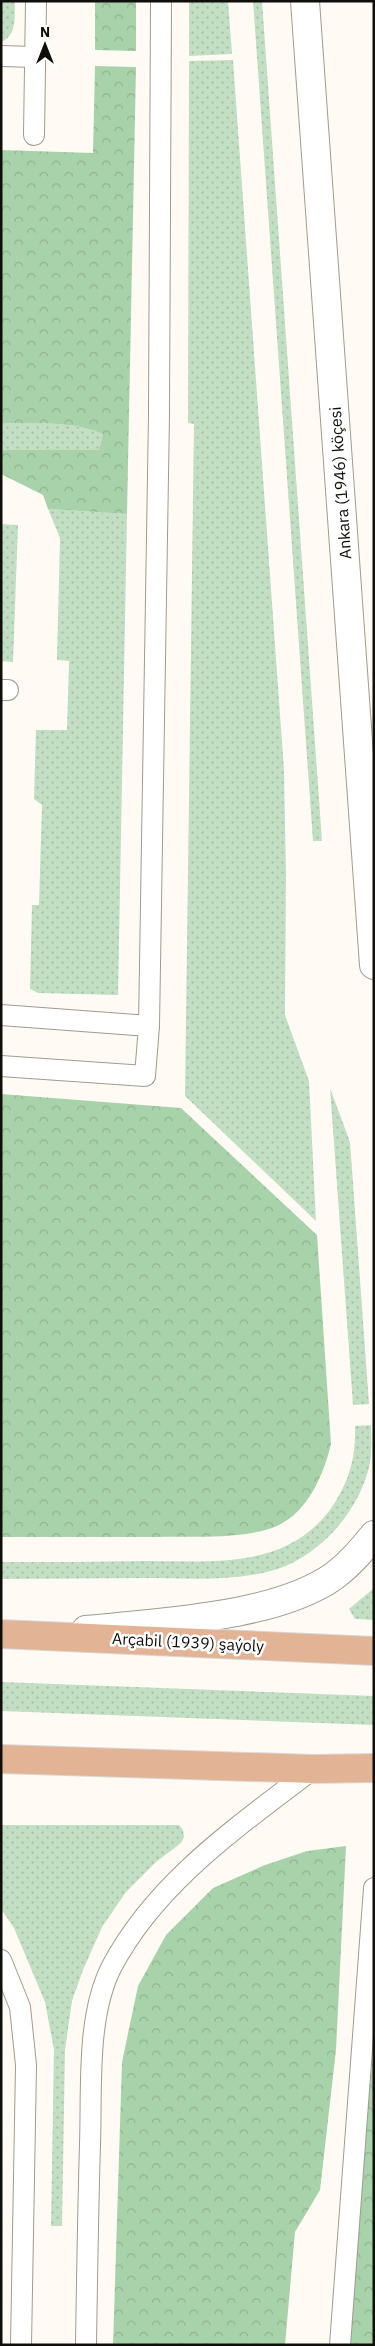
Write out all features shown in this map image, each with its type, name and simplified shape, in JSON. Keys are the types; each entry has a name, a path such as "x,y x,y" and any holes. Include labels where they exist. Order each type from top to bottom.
{"main road":[{"name":"Ankara (1946) köçesi","path":"305,1 374,965"},
{"path":"43,1635 226,1614 298,1595 334,1576 356,1556 374,1534"},
{"name":"Arçabil (1939) şaýoly","path":"1,1634 374,1651"},
{"path":"1,1759 313,1769 374,1768"}],"lane":[{"path":"34,135 36,1"},
{"path":"1,1066 145,1076 148,1026 159,414 161,1"},
{"path":"1,56 35,57"},
{"path":"1,1015 148,1026"},
{"path":"86,2345 92,2066 97,2013 112,1967 146,1914 174,1882 227,1836 313,1769"},
{"path":"340,2345 374,1888"},
{"path":"1,1960 20,2007 26,2066 21,2345"}],"green space":[{"path":"1,1 15,1 15,19 10,35 1,42"},
{"path":"95,1 136,1 136,51 95,50"},
{"path":"189,1 228,1 232,54 189,56"},
{"path":"253,1 262,1 322,841 313,841"},
{"path":"233,60 284,770 286,875 285,1015 309,1081 316,1221 185,1096 194,424 188,423 189,61"},
{"path":"95,66 136,67 127,514 48,509 43,495 1,474 1,450 99,450 103,434 66,425 1,423 1,150 93,153"},
{"path":"1,423 66,425 103,434 99,451 1,450"},
{"path":"48,509 127,514 118,995 38,993 30,989 32,905 39,905 42,805 34,799 36,730 67,730 69,661 57,660 60,538"},
{"path":"1,524 18,525 13,662 1,661"},
{"path":"330,1088 350,1142 369,1404 353,1405"},
{"path":"1,1094 181,1108 317,1235 331,1444 324,1467 313,1490 298,1511 289,1519 266,1530 220,1536 1,1537"},
{"path":"371,1425 370,1463 365,1481 357,1498 347,1515 321,1544 289,1565 271,1571 240,1577 207,1579 1,1579 1,1562 224,1560 249,1557 273,1551 296,1541 316,1525 334,1504 340,1495 351,1467 355,1426"},
{"path":"374,1588 374,1620 355,1619 349,1609"},
{"path":"1,1682 374,1696 374,1725 1,1711"},
{"path":"1,1825 179,1825 183,1830 184,1837 181,1843 156,1862 126,1892 102,1927 72,2001 65,2050 62,2226 51,2226 54,2050 45,2002 14,1928 1,1909"},
{"path":"346,1846 336,2050 320,2190 295,2232 285,2345 113,2345 122,2062 138,1986 166,1935 213,1888 265,1865 307,1851"},
{"path":"374,2047 374,2345 350,2345 357,2208"}]}
